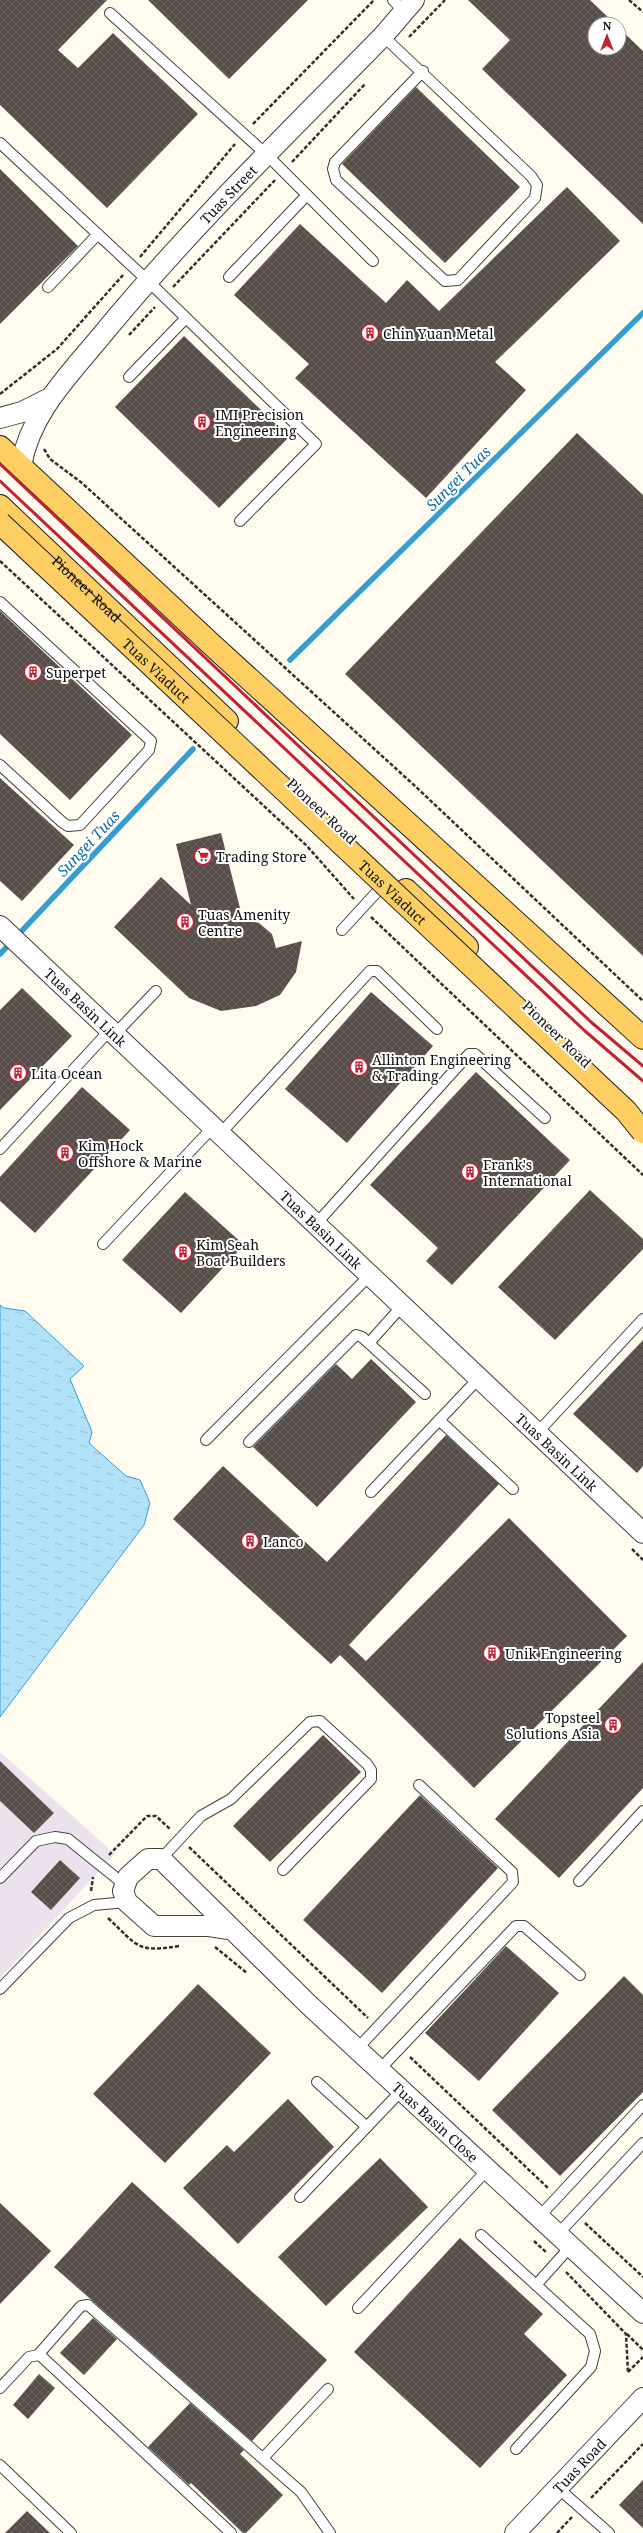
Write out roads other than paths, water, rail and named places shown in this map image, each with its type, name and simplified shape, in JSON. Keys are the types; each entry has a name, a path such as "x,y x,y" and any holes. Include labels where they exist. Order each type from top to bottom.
{"main road":[{"path":"0,447 211,644 643,1038"},
{"name":"Pioneer Road","path":"0,506 643,1117"},
{"name":"Tuas Viaduct","path":"0,523 620,1106 643,1132"}],"street":[{"name":"Tuas Street","path":"21,466 25,444 30,432 50,398 148,280 383,36 404,4"},
{"name":"Tuas Street","path":"0,418 22,412 50,398"},
{"name":"Tuas Basin Link","path":"0,926 402,1306 642,1529"},
{"path":"161,1859 148,1859 128,1877 126,1893 154,1926 209,1926 229,1929"},
{"name":"Tuas Basin Close","path":"161,1859 229,1929 643,2313"},
{"name":"Tuas Road","path":"515,2533 643,2398"}],"lane":[{"path":"110,13 267,155 373,261"},
{"path":"383,36 423,71 531,176 538,186 535,198 458,280 453,282 445,281 336,180 333,169 335,162 423,71"},
{"path":"0,143 148,280 316,444 240,521"},
{"path":"229,277 307,195"},
{"path":"48,287 98,234"},
{"path":"129,377 186,318"},
{"path":"0,602 151,741 149,750 80,825 68,826 62,822 0,765"},
{"path":"342,930 392,877"},
{"path":"103,1244 217,1131 370,971 378,971 437,1028"},
{"path":"0,1149 112,1032 156,991"},
{"path":"316,1224 469,1054 475,1054 545,1118"},
{"path":"206,1440 370,1275"},
{"path":"369,1343 402,1306"},
{"path":"538,1433 643,1319"},
{"path":"249,1442 352,1337 359,1335 425,1394"},
{"path":"371,1492 479,1378"},
{"path":"439,1420 513,1489"},
{"path":"161,1859 201,1816 232,1799 310,1722 320,1721 367,1764 371,1770 371,1779 283,1870"},
{"path":"358,2048 513,1882 512,1872 419,1785"},
{"path":"579,1881 643,1811"},
{"path":"0,1878 36,1841 46,1838 68,1839 100,1865 126,1893 94,1905 69,1918 0,1989"},
{"path":"380,2069 516,1926 524,1926 580,1975"},
{"path":"317,2082 366,2128"},
{"path":"300,2197 402,2090"},
{"path":"539,2216 643,2105"},
{"path":"536,2285 556,2262 564,2240 643,2143"},
{"path":"358,2308 488,2169"},
{"path":"481,2235 590,2334 595,2345 592,2367 516,2450"},
{"path":"0,2388 29,2357 38,2355 81,2306 88,2305 301,2492 330,2533"},
{"path":"38,2355 231,2533"},
{"path":"263,2458 328,2389"},
{"path":"0,2464 72,2533"},
{"path":"558,2488 609,2533"}],"water":[{"path":"0,1305 4,1308 25,1311 84,1366 70,1379 92,1432 89,1443 126,1476 140,1480 150,1503 144,1525 0,1717"}],"waterway":[{"name":"Sungei Tuas","path":"290,660 643,313"},
{"name":"Sungei Tuas","path":"0,954 193,749"}],"railway":[{"path":"0,464 591,1022 643,1066"},
{"path":"0,481 585,1031 643,1081"}],"place":[{"name":"Chin Yuan Metal","path":"370,333"},
{"name":"IMI Precision Engineering","path":"202,422"},
{"name":"Superpet","path":"33,672"},
{"name":"Trading Store","path":"203,856"},
{"name":"Tuas Amenity Centre","path":"185,922"},
{"name":"Allinton Engineering & Trading","path":"359,1067"},
{"name":"Lita Ocean","path":"18,1073"},
{"name":"Kim Hock Offshore & Marine","path":"65,1153"},
{"name":"Frank's International","path":"470,1172"},
{"name":"Kim Seah Boat Builders","path":"183,1252"},
{"name":"Lanco","path":"250,1541"},
{"name":"Unik Engineering","path":"492,1653"},
{"name":"Topsteel Solutions Asia","path":"613,1725"}]}
